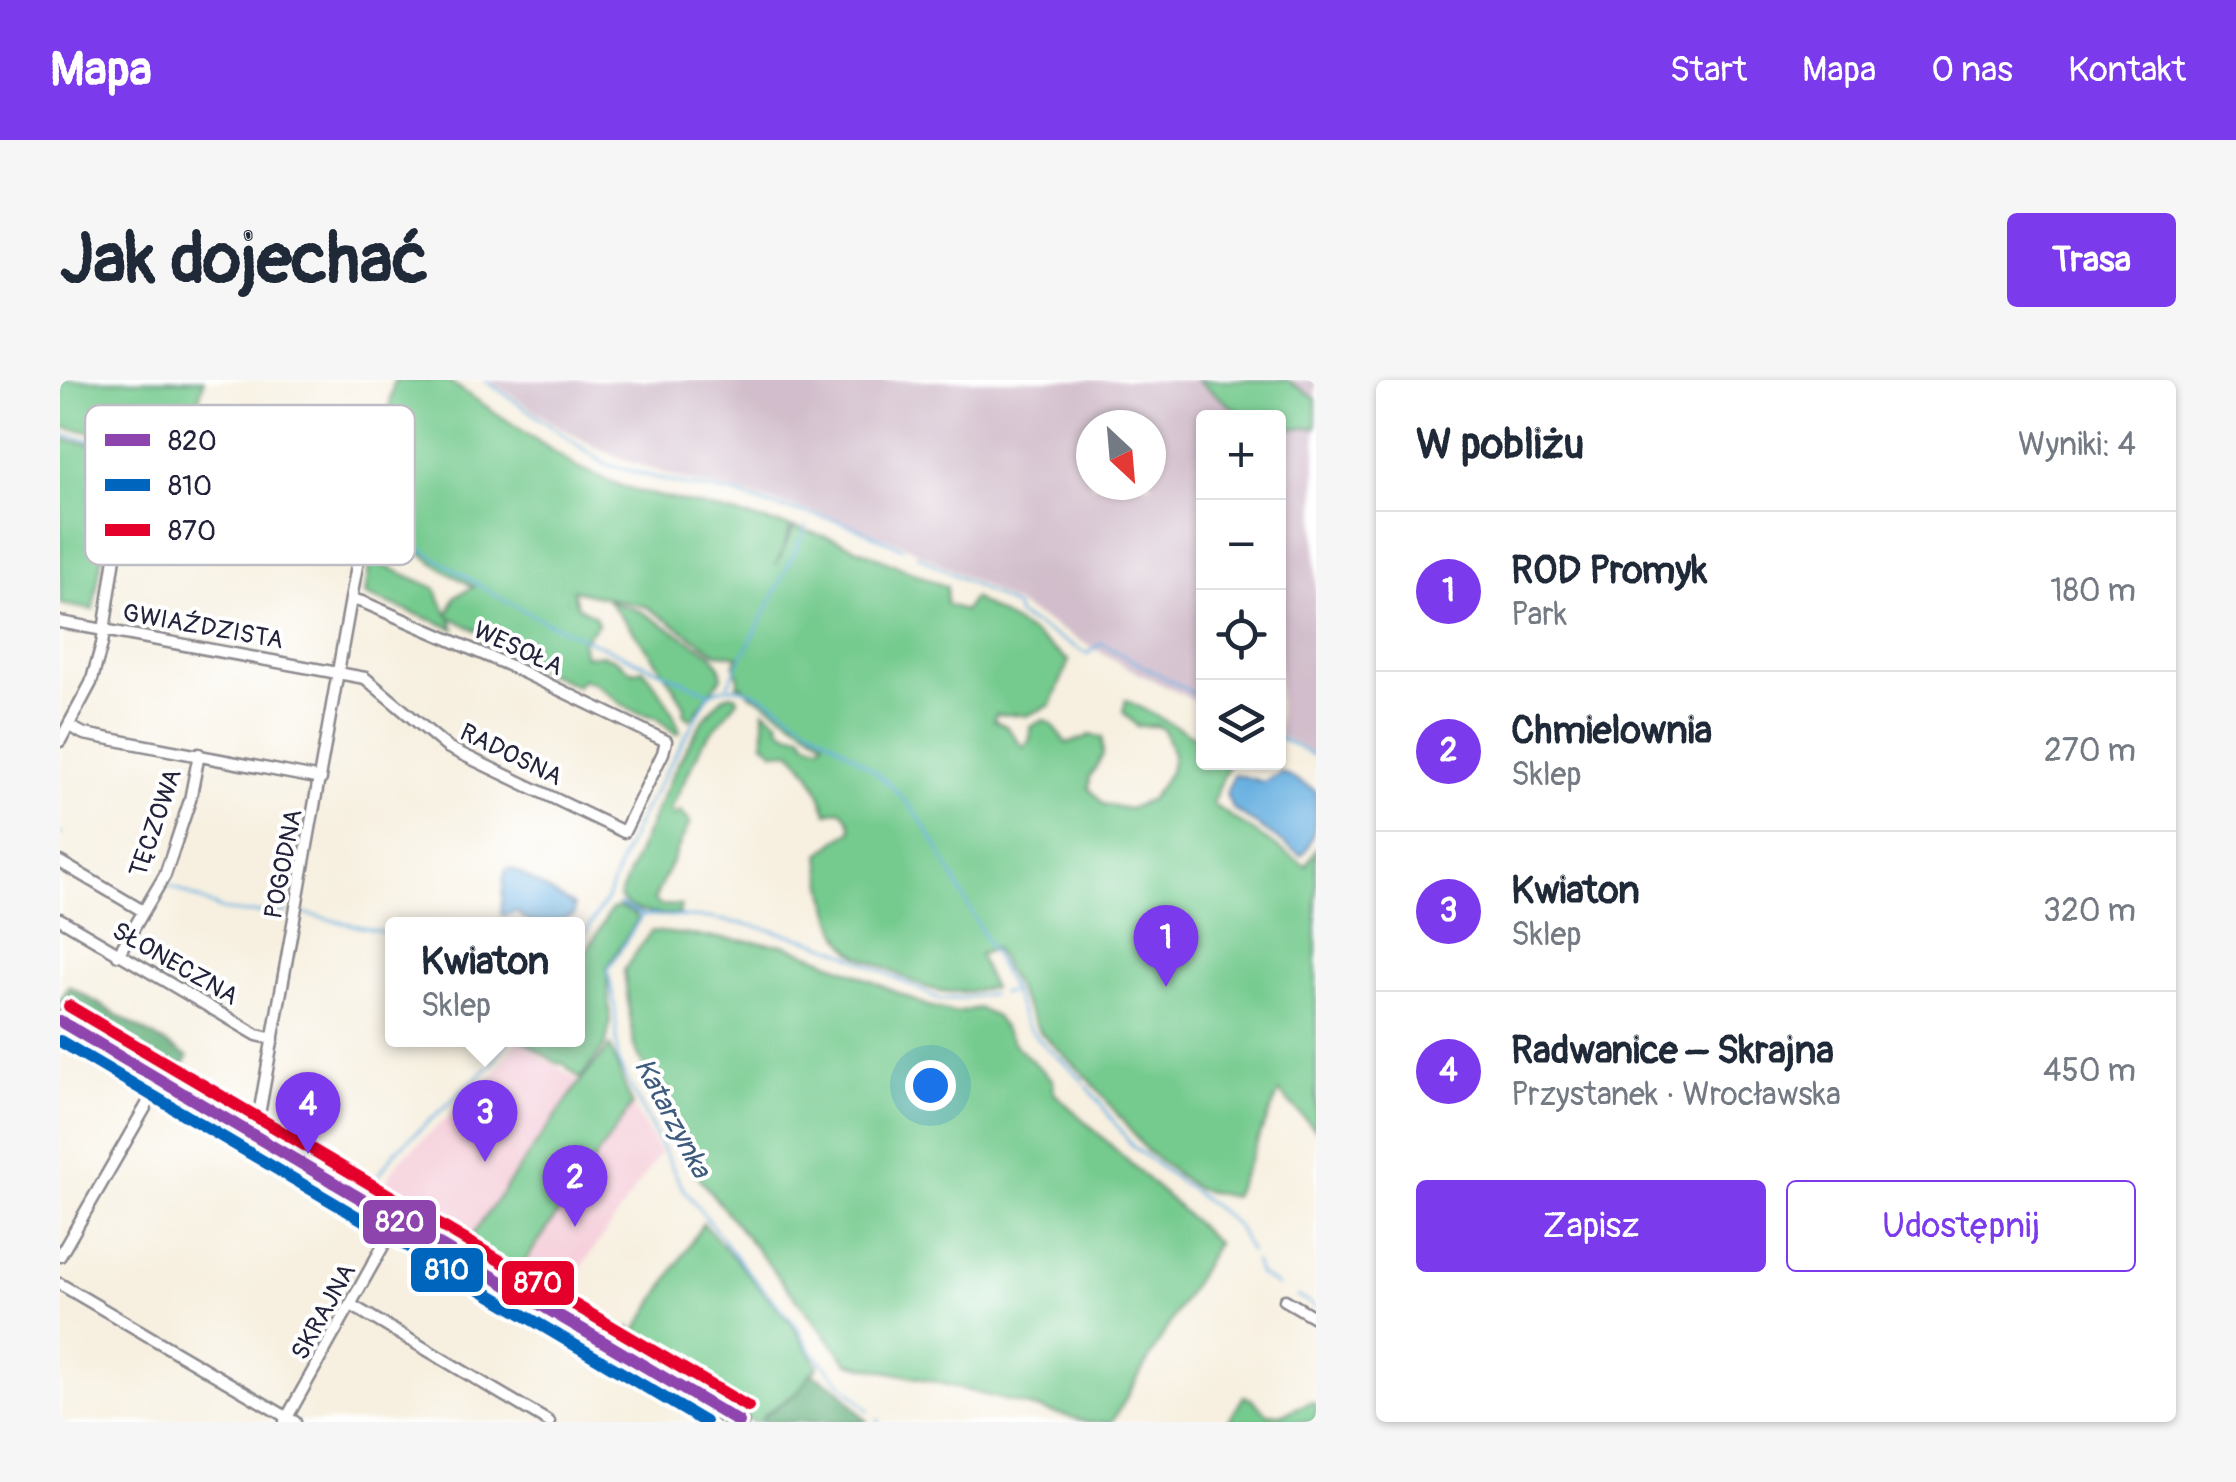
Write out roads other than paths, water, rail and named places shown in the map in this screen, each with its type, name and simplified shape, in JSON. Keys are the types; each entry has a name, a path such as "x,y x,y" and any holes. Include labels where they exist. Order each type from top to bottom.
{"main road":[{"path":"60,1021 739,1422"}],"street":[{"name":"POGODNA","path":"104,630 114,565"},
{"name":"POGODNA","path":"256,1136 358,565"},
{"name":"WESOŁA","path":"352,600 508,665 666,741 624,832"},
{"name":"GWIAŹDZISTA","path":"60,622 339,672"},
{"path":"60,741 92,683 104,630"},
{"name":"RADOSNA","path":"339,672 368,679 460,756 624,832"},
{"name":"TĘCZOWA","path":"69,726 84,734 321,779"},
{"name":"TĘCZOWA","path":"118,955 165,875 190,800 199,754"},
{"name":"SŁONECZNA","path":"60,862 143,911"},
{"name":"SŁONECZNA","path":"60,919 257,1035 273,1039"},
{"path":"60,1256 161,1080"},
{"name":"SKRAJNA","path":"289,1420 397,1221"},
{"path":"60,1284 289,1420"},
{"path":"1285,1300 1316,1318"},
{"path":"351,1305 549,1422"}],"water":[{"path":"1282,772 1316,791 1312,835 1301,855 1232,808 1226,794 1234,774 1264,782"},
{"path":"507,869 513,869 574,906 574,915 522,917 517,911 501,914"}],"waterway":[{"path":"485,380 605,464 842,522 903,548"},
{"name":"Katarzynka","path":"60,435 85,439"},
{"path":"728,684 807,526"},
{"name":"Katarzynka","path":"415,544 544,621 711,693 732,688 754,692 870,767 909,805 932,838 1015,996 1023,1019 1084,1082"},
{"path":"917,555 1006,602 1016,608 1017,615 1088,654 1101,643 1196,695"},
{"path":"585,932 607,899 642,814 710,693"},
{"path":"1286,741 1316,757"},
{"path":"169,885 222,910 287,912"},
{"name":"Katarzynka","path":"619,904 642,915 709,918 809,940 941,1000 992,994"},
{"path":"302,913 385,932"},
{"name":"Katarzynka","path":"642,915 608,970 618,1062 681,1185 744,1267 795,1324 811,1351 869,1411"},
{"name":"Katarzynka","path":"1001,993 1011,992"},
{"path":"366,1187 395,1152 491,1065 503,1047"},
{"path":"1087,1086 1133,1147 1226,1216 1239,1229 1250,1252"},
{"path":"1254,1261 1260,1275 1278,1286"},
{"path":"1297,1296 1316,1307"}],"place":[{"name":"ROD Promyk","path":"1166,987"},
{"name":"Radwanice – Skrajna","path":"308,1154"},
{"name":"Kwiaton","path":"485,1162"},
{"name":"Chmielownia","path":"575,1227"}]}
